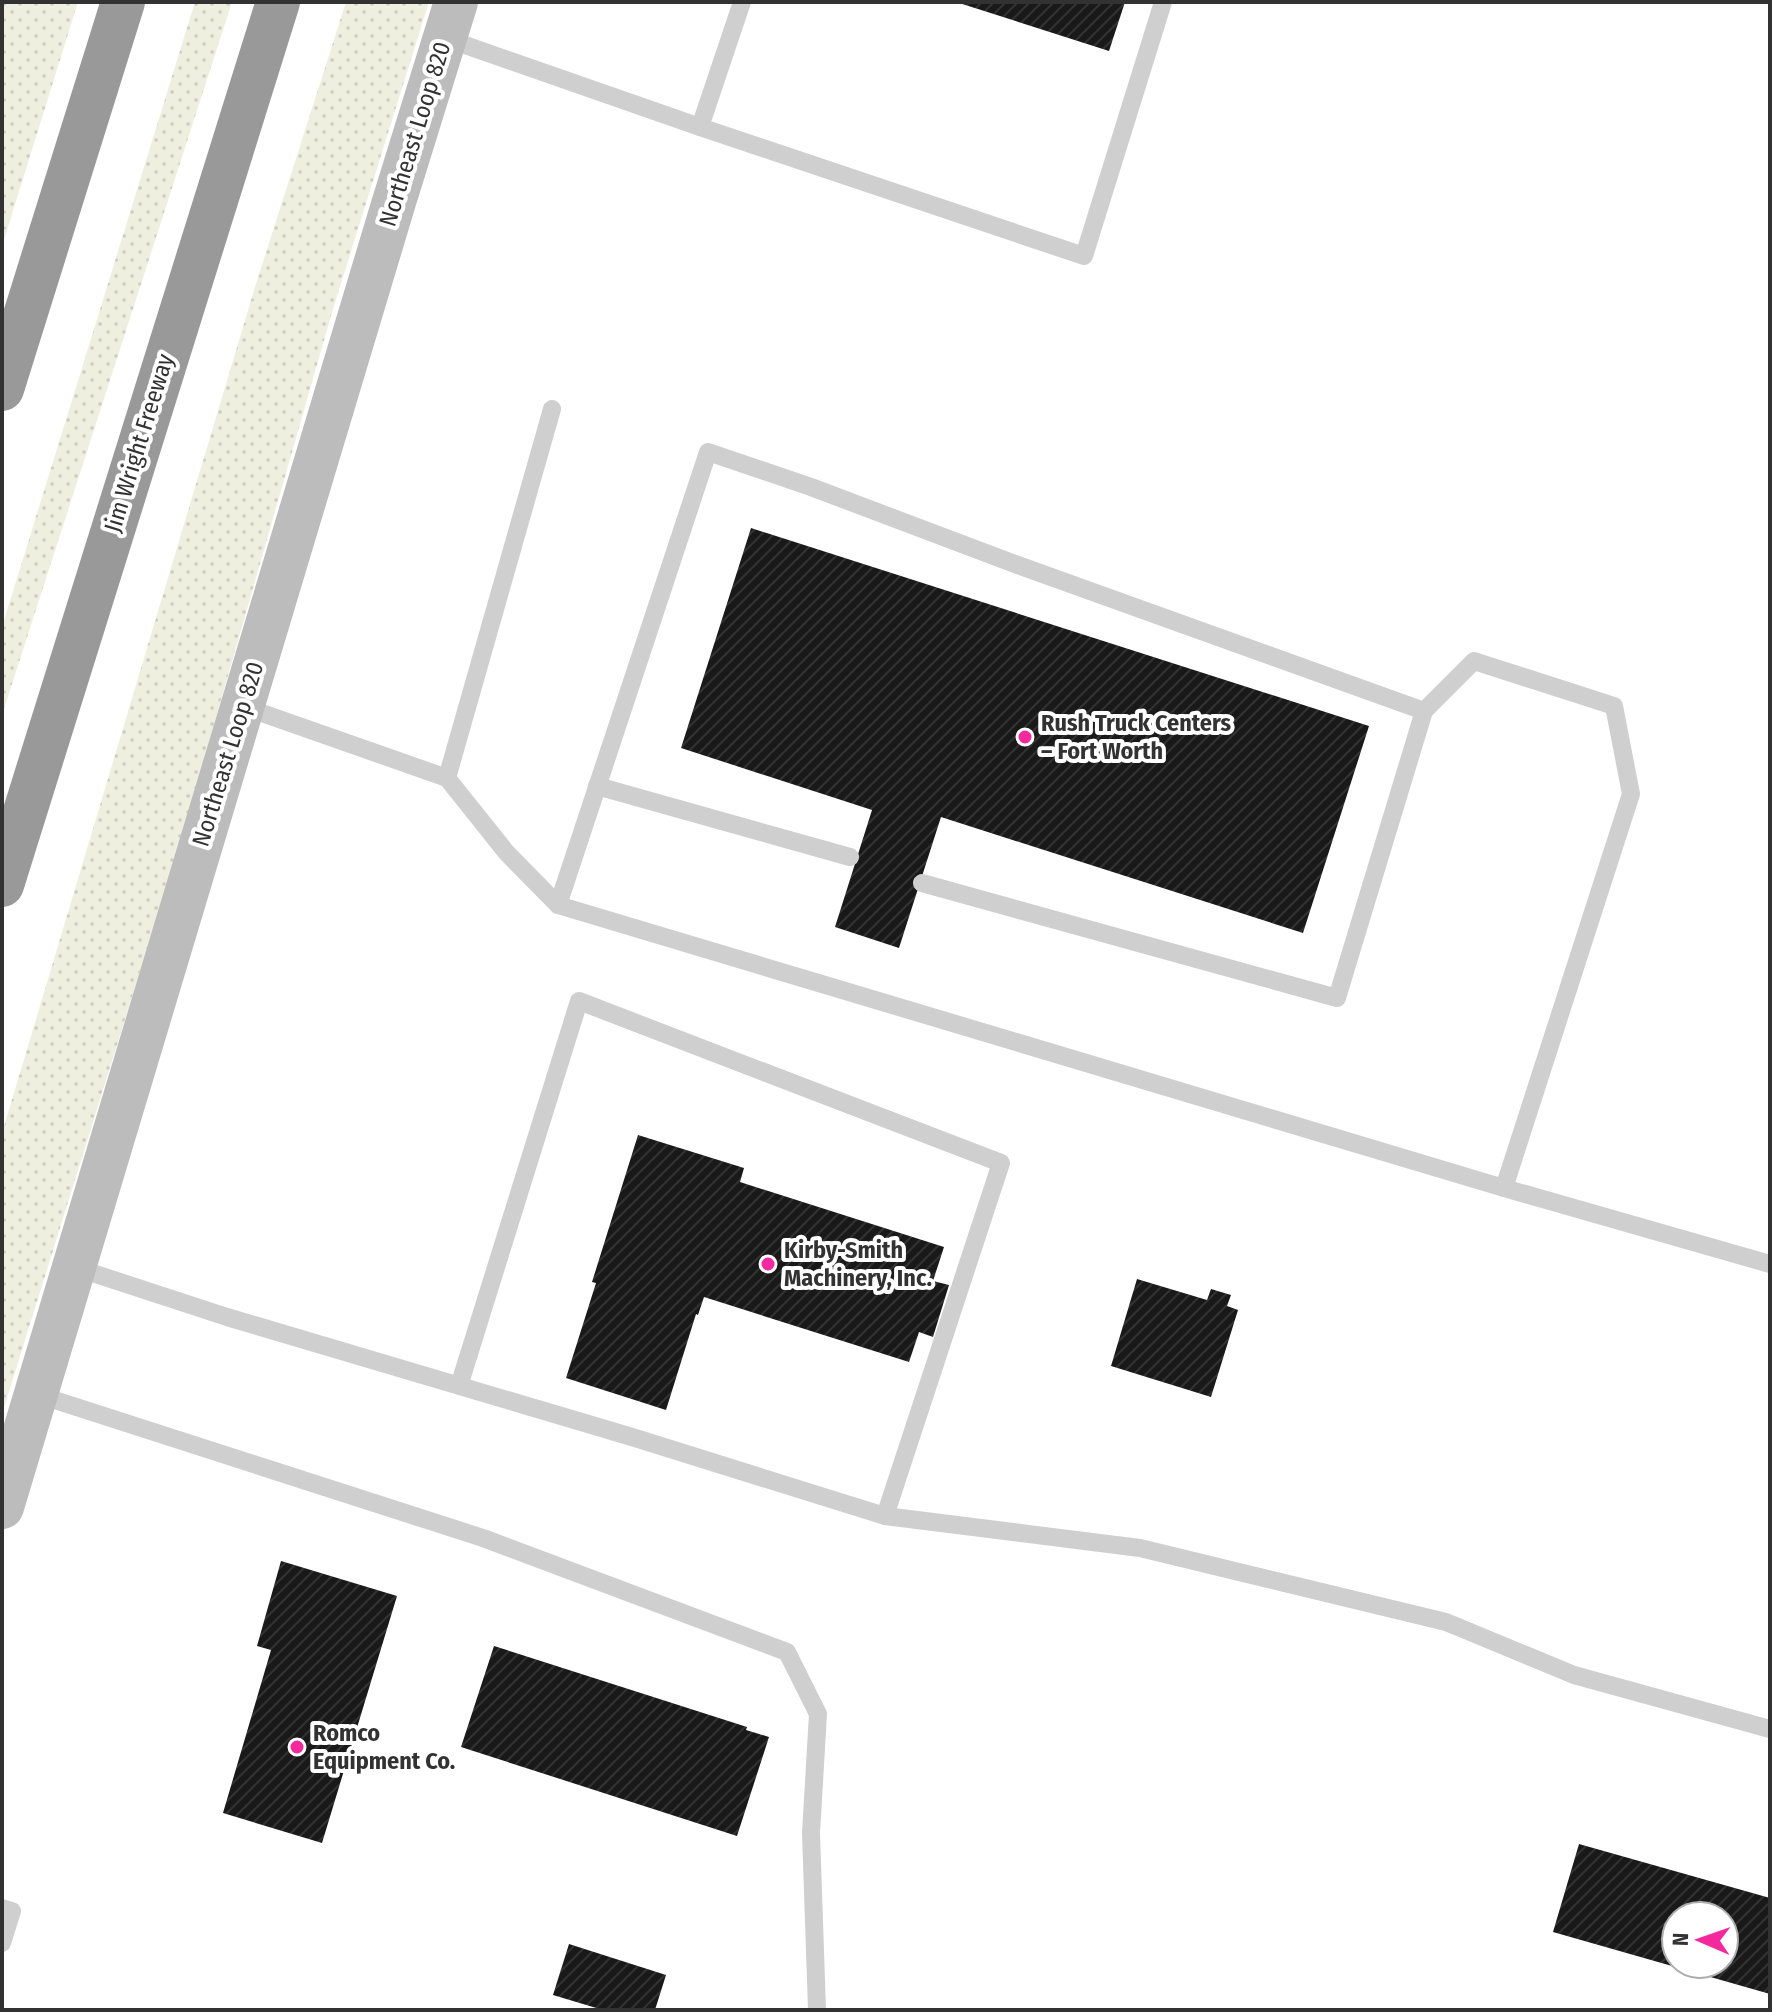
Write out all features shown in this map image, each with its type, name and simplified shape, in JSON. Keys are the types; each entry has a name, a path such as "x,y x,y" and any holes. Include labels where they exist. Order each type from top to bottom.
{"highway":[{"path":"2,389 123,2"},
{"name":"Jim Wright Freeway","path":"2,885 278,2"}],"main road":[{"name":"Northeast Loop 820","path":"2,1507 450,20"}],"lane":[{"path":"700,127 742,2"},
{"path":"450,20 700,127 1084,256 1163,2"},
{"path":"447,778 552,409"},
{"path":"558,905 708,452 1424,711"},
{"path":"922,883 1337,998 1424,711 1474,661 1614,706 1631,794 1504,1188"},
{"path":"242,706 447,778 506,852 558,905 1504,1188 1770,1264"},
{"path":"597,786 850,857"},
{"path":"459,1386 579,1001 1001,1163 885,1516"},
{"path":"74,1267 227,1317 885,1516 1140,1548 1446,1622 1574,1675 1770,1729"},
{"path":"36,1394 483,1538 787,1652 818,1714 811,1833 817,2010"},
{"path":"2,1908 12,1911 2,1943"}],"green space":[{"path":"2,2 78,2 2,246"},
{"path":"195,2 232,2 2,715 2,627"},
{"path":"346,2 429,2 333,309 180,843 2,1414 2,1133 255,287"}],"building":[{"path":"956,2 1125,2 1109,51"},
{"name":"Rush Truck Centers – Fort Worth","path":"751,528 1369,726 1303,933 941,817 899,948 835,927 872,810 681,748"},
{"name":"Kirby-Smith Machinery, Inc.","path":"638,1135 744,1168 740,1182 944,1247 933,1281 949,1285 933,1337 919,1332 909,1362 704,1297 666,1410 566,1378"},
{"path":"1137,1279 1207,1300 1211,1289 1231,1295 1227,1306 1238,1310 1211,1397 1111,1366"},
{"name":"Romco Equipment Co.","path":"281,1561 397,1596 322,1843 223,1813 271,1650 257,1646"},
{"path":"494,1646 747,1727 746,1730 769,1737 737,1836 461,1747"},
{"path":"1579,1844 1770,1898 1770,1994 1721,1980 1740,1980 1740,1900 1660,1900 1660,1963 1553,1932"},
{"path":"569,1944 666,1975 655,2010 603,2010 553,1995"}],"place":[{"name":"Rush Truck Centers – Fort Worth","path":"1025,737"},
{"name":"Kirby-Smith Machinery, Inc.","path":"768,1264"},
{"name":"Romco Equipment Co.","path":"297,1747"}]}
